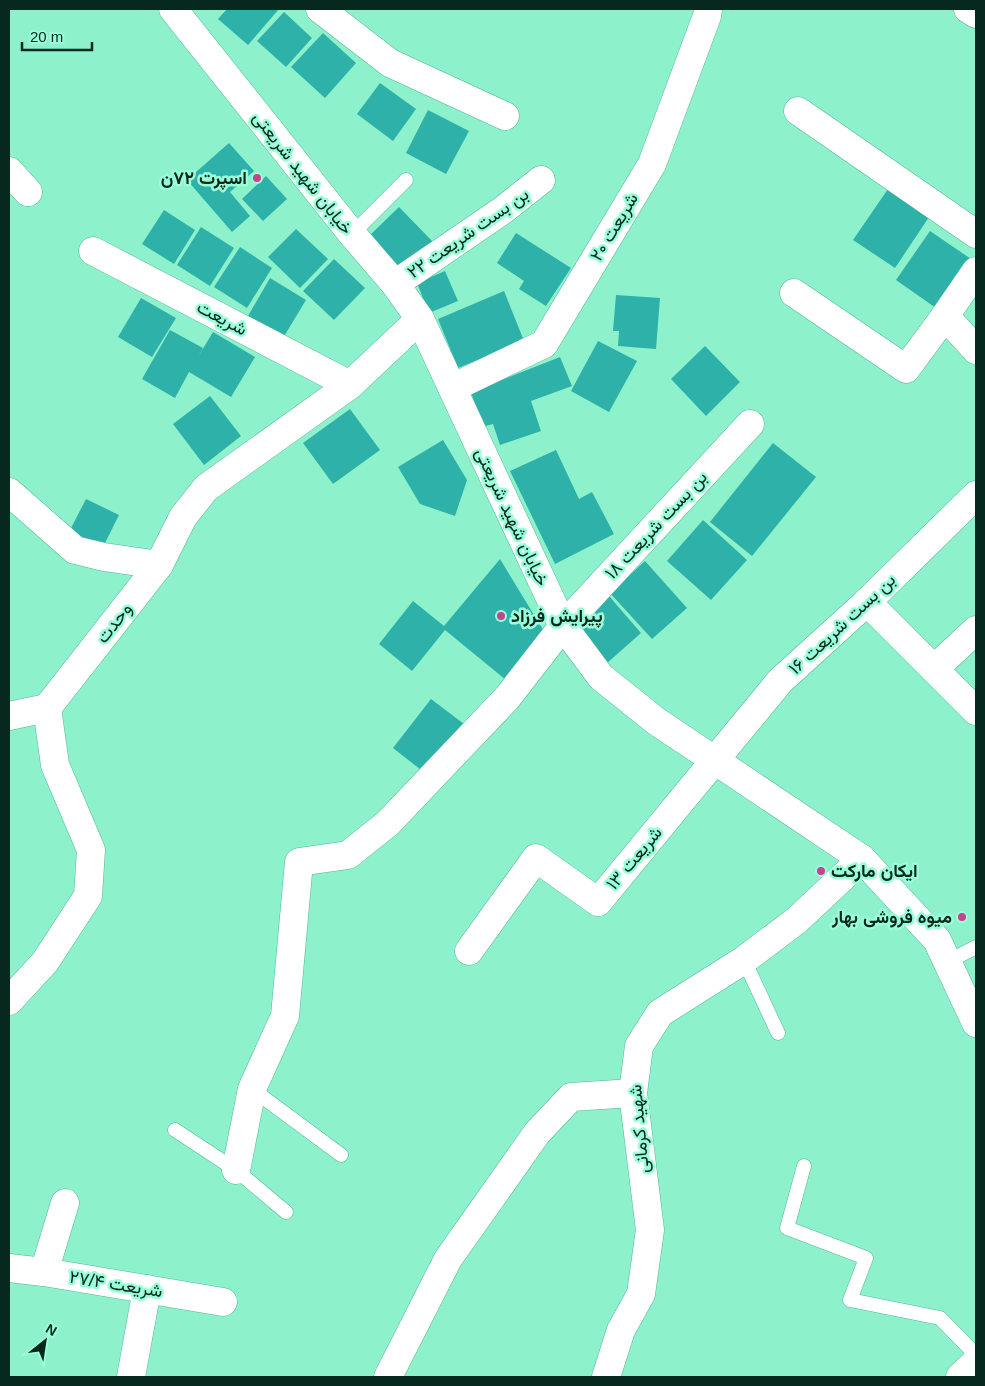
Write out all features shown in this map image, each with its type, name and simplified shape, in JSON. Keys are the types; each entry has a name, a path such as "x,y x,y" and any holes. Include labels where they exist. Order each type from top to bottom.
{"street":[{"name":"خیابان شهید شریعتی","path":"173,9 352,234 395,284 420,319 563,626 601,677 656,720 862,859 937,940 976,1023"},
{"path":"320,9 390,63 505,116"},
{"name":"شریعت ۲۰","path":"452,388 544,344 652,164 708,9"},
{"path":"968,9 976,14"},
{"path":"798,110 976,234"},
{"path":"9,171 28,192"},
{"name":"بن بست شریعت ۲۲","path":"395,284 503,210 541,180"},
{"name":"شریعت","path":"93,251 350,385"},
{"path":"794,293 906,369 976,271"},
{"path":"945,316 976,350"},
{"name":"وحدت","path":"47,708 159,565 183,517 206,488 350,385 420,319"},
{"name":"بن بست شریعت ۱۸","path":"252,1089 285,1016 299,862 348,855 388,822 506,698 563,626 750,424"},
{"path":"9,492 75,550 104,557 159,565"},
{"name":"بن بست شریعت ۱۶","path":"716,760 780,680 867,602 976,495"},
{"path":"867,602 976,711"},
{"path":"934,669 976,630"},
{"path":"9,716 47,708 55,765 91,850 88,896 45,962 9,1002"},
{"name":"شریعت ۱۳","path":"469,951 536,858 598,902 716,760"},
{"name":"شهید کرمانی","path":"606,1377 621,1330 641,1294 650,1230 633,1093 639,1046 660,1013 744,960 797,920 862,859"},
{"path":"236,1170 252,1089"},
{"path":"388,1377 448,1259 536,1132 571,1097 633,1093"},
{"path":"44,1272 65,1203"},
{"name":"شریعت ۲۷/۴","path":"9,1268 44,1272 222,1302"},
{"path":"131,1377 146,1289"},
{"path":"960,1377 976,1362"}],"lane":[{"path":"352,234 406,180"},
{"path":"947,962 976,947"},
{"path":"744,960 778,1032"},
{"path":"252,1089 341,1155"},
{"path":"175,1130 236,1170 286,1212"},
{"path":"804,1166 787,1228 866,1258 850,1300 940,1318 976,1355"}],"building":[{"path":"227,9 279,9 248,45 218,19"},
{"path":"284,12 312,38 286,67 257,41"},
{"path":"323,33 356,63 325,98 291,67"},
{"path":"380,83 416,109 393,141 357,114"},
{"path":"428,110 469,131 446,174 406,153"},
{"path":"229,143 254,171 230,192 250,216 232,232 187,180"},
{"path":"266,176 287,199 263,221 242,199"},
{"path":"888,189 929,217 895,268 853,240"},
{"path":"399,207 433,242 401,272 368,237"},
{"path":"164,210 195,230 174,264 142,244"},
{"path":"201,227 234,248 210,286 177,265"},
{"path":"296,229 328,259 300,288 268,257"},
{"path":"930,231 971,259 936,308 896,280"},
{"path":"516,233 571,268 546,306 519,289 524,281 497,263"},
{"path":"240,247 272,268 247,308 214,287"},
{"path":"334,259 365,288 334,320 303,291"},
{"path":"445,271 458,301 429,313 417,283"},
{"path":"270,278 306,300 283,338 248,316"},
{"path":"504,291 524,341 458,368 438,319"},
{"path":"616,295 660,298 656,349 618,346 619,331 613,331"},
{"path":"141,298 176,318 152,357 118,337"},
{"path":"170,330 203,348 198,357 213,332 255,357 231,397 189,372 175,398 142,379"},
{"path":"598,341 637,361 609,412 571,391"},
{"path":"705,346 740,382 706,416 671,379"},
{"path":"560,357 572,386 531,401 541,431 500,445 493,424 482,427 471,392"},
{"path":"210,396 241,436 204,465 173,424"},
{"path":"350,409 380,450 333,484 303,443"},
{"path":"443,440 467,480 455,516 420,504 398,467"},
{"path":"773,443 816,477 752,556 710,522"},
{"path":"556,450 579,499 592,492 614,534 555,564 510,471"},
{"path":"86,499 119,515 101,551 68,534"},
{"path":"703,520 747,560 711,600 667,561"},
{"path":"500,559 545,633 506,680 445,630 412,671 379,644 413,601 444,626"},
{"path":"645,561 687,608 652,639 610,593"},
{"path":"609,596 641,633 606,664 573,626"},
{"path":"431,699 464,724 425,773 393,748"}],"place":[{"name":"اسپرت ۷۲ن","path":"257,178"},
{"name":"پیرایش فرزاد","path":"501,616"},
{"name":"ایکان مارکت","path":"821,871"},
{"name":"میوه فروشی بهار","path":"962,917"}]}
